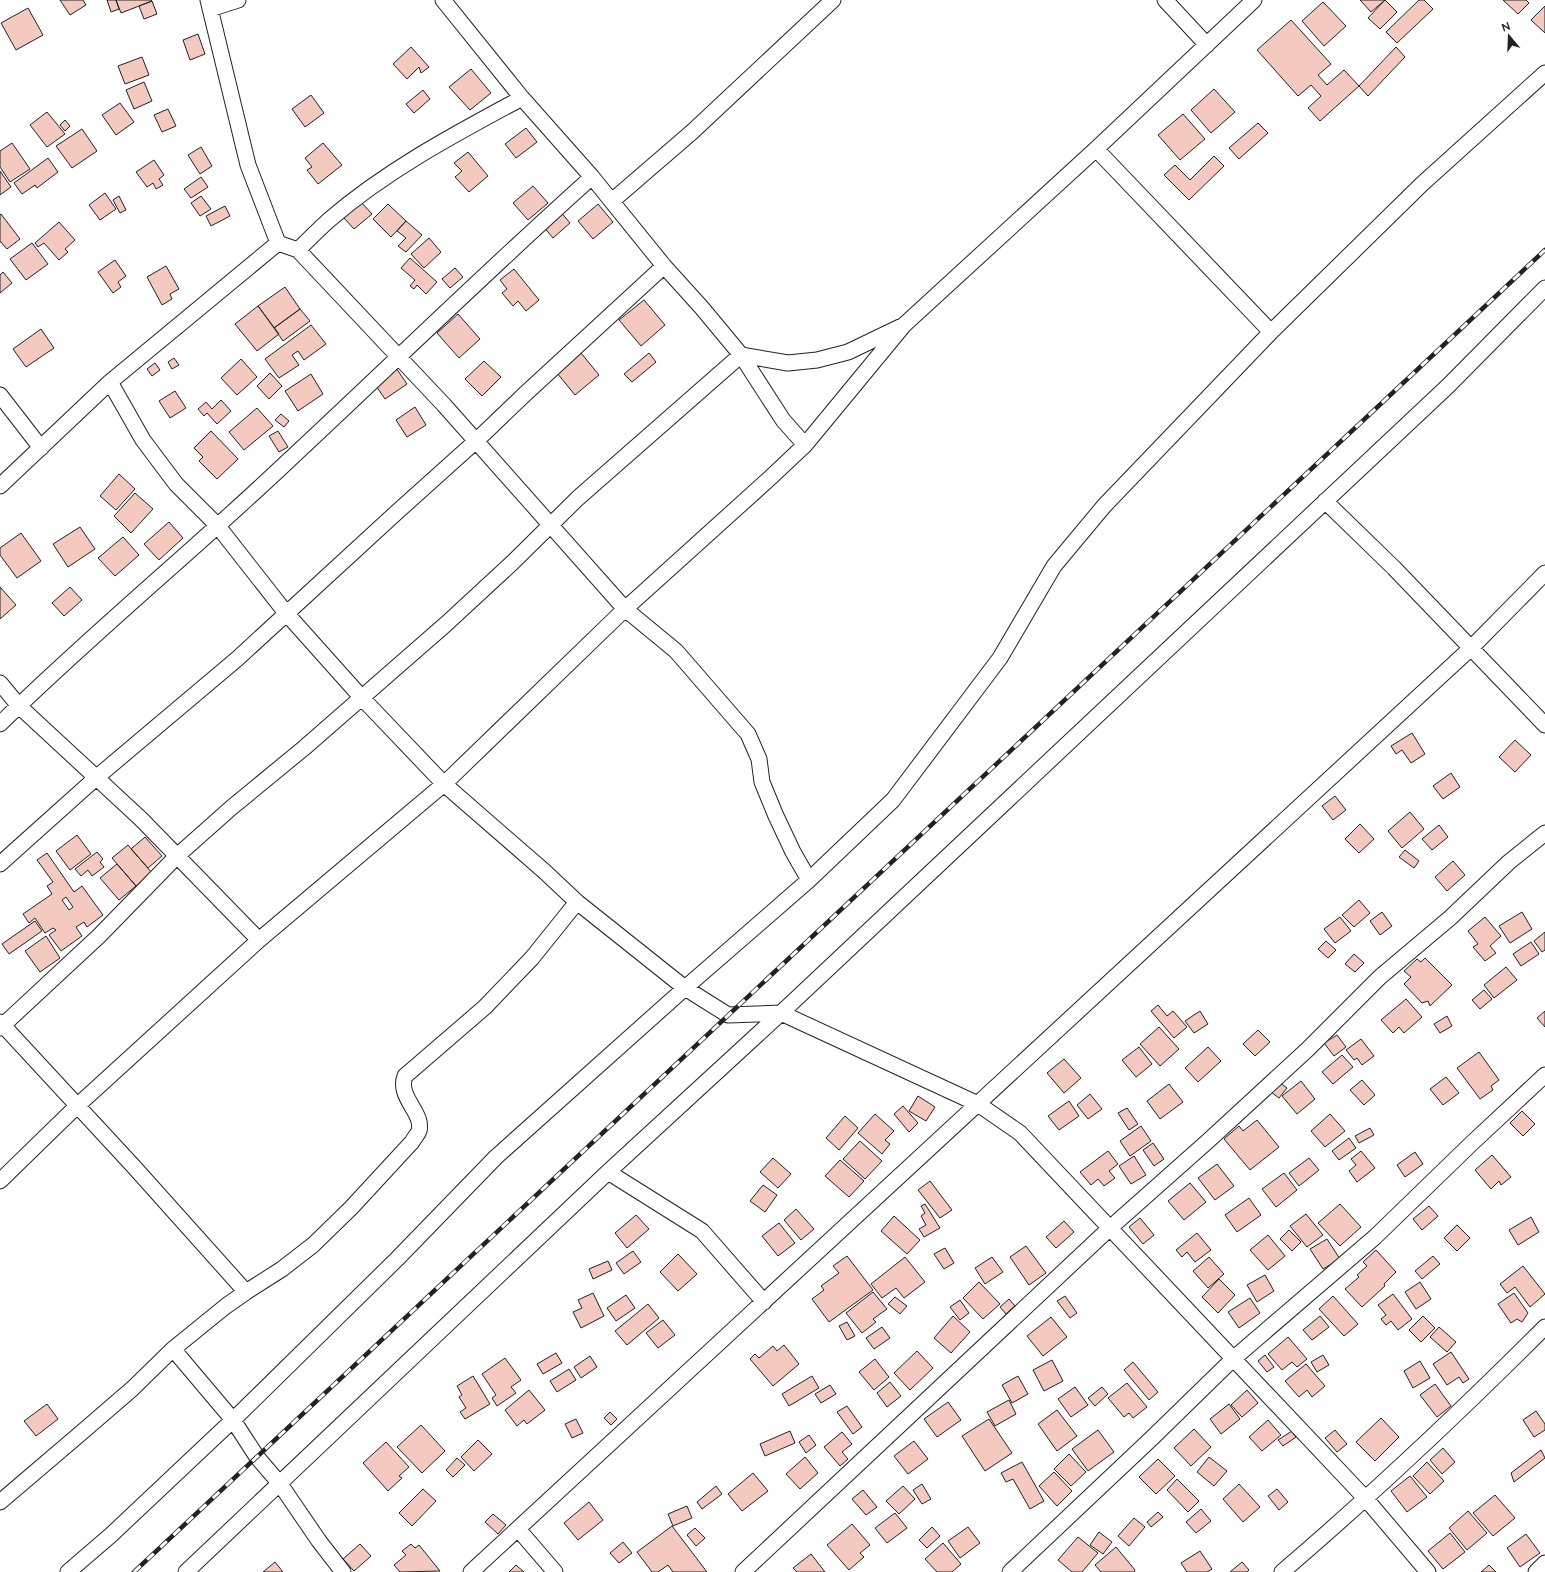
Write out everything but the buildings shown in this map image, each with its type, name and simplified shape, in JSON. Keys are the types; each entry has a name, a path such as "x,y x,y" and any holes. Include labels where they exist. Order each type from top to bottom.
{"street":[{"path":"238,0 209,4 248,165 278,243 298,250 476,441 624,609 676,651 748,734 759,759 762,782 776,816 793,852 809,880"},
{"path":"443,0 522,98 592,177 664,266 702,308 741,355 783,420 805,445"},
{"path":"612,202 692,132 833,0"},
{"path":"1165,0 1207,45"},
{"path":"0,1181 78,1106 259,940 444,784 624,609 805,445 904,325 1096,149 1254,0"},
{"path":"68,1572 111,1535 233,1420 397,1259 496,1157 685,988 809,880 893,800 1000,658 1054,566 1104,506 1271,332 1422,184 1545,73"},
{"path":"298,250 329,220 405,165 462,130 522,98"},
{"path":"1096,149 1271,332"},
{"path":"0,724 136,597 287,462 398,356 592,177"},
{"path":"0,486 110,382 278,243"},
{"path":"0,864 97,777 237,659 476,441 664,266"},
{"path":"186,1572 608,1172 781,1013 1448,386 1545,288"},
{"path":"741,355 788,363 817,360 848,352 904,325"},
{"path":"246,1292 78,1106 1,1025 99,936 177,856 231,808 362,698 457,614 578,498 741,355"},
{"path":"110,382 143,440 176,484 217,525 286,613 362,698 444,784 544,871 576,902 685,988 728,1016 781,1013 978,1104 1020,1133 1366,1499 1428,1572"},
{"path":"0,395 41,448"},
{"path":"1325,501 1545,725"},
{"path":"471,1572 1471,648 1545,573"},
{"path":"0,683 19,706 97,777 259,940"},
{"path":"743,1572 1110,1228 1308,1049 1380,977 1450,918 1509,862 1545,833"},
{"path":"0,1502 98,1418 173,1350 246,1292 282,1269 313,1245 351,1208 412,1142 419,1131 420,1122 402,1084 405,1076 485,1007 532,958 576,902"},
{"path":"1010,1572 1233,1359 1375,1237 1545,1075"},
{"path":"608,1172 702,1231 764,1302"},
{"path":"1282,1572 1366,1499 1545,1327"},
{"path":"173,1350 233,1420 257,1457 280,1484 319,1541 343,1572"},
{"path":"518,1529 555,1572"},
{"path":"1536,1572 1545,1563"}],"railway":[{"path":"134,1572 1545,250"}]}
